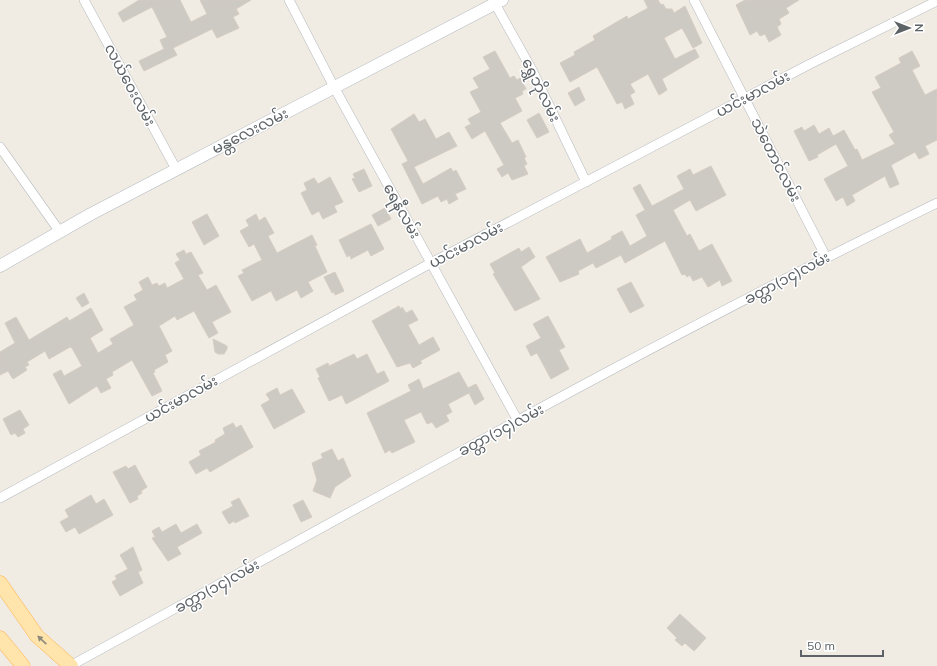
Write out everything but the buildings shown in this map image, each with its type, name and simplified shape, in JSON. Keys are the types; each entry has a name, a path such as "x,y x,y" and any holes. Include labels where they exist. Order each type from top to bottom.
{"main road":[{"name":"မန္တလေးလမ်း","path":"0,266 176,169 497,1"},
{"path":"0,583 37,636 70,666"},
{"path":"0,638 23,666"}],"street":[{"name":"လယ်ဝေးလမ်း","path":"84,0 176,169"},
{"name":"ရေနီလမ်း","path":"289,0 334,87 518,420"},
{"name":"သဲတောင်လမ်း","path":"694,0 826,257"},
{"name":"ရွှေဘိုလမ်း","path":"497,1 586,182"},
{"name":"ယင်းမာလမ်း","path":"0,498 431,263 810,64 937,2"},
{"path":"0,147 60,232"},
{"name":"ခတ္တာ(၁၄)လမ်း","path":"70,666 518,420 826,257 937,203"}]}
